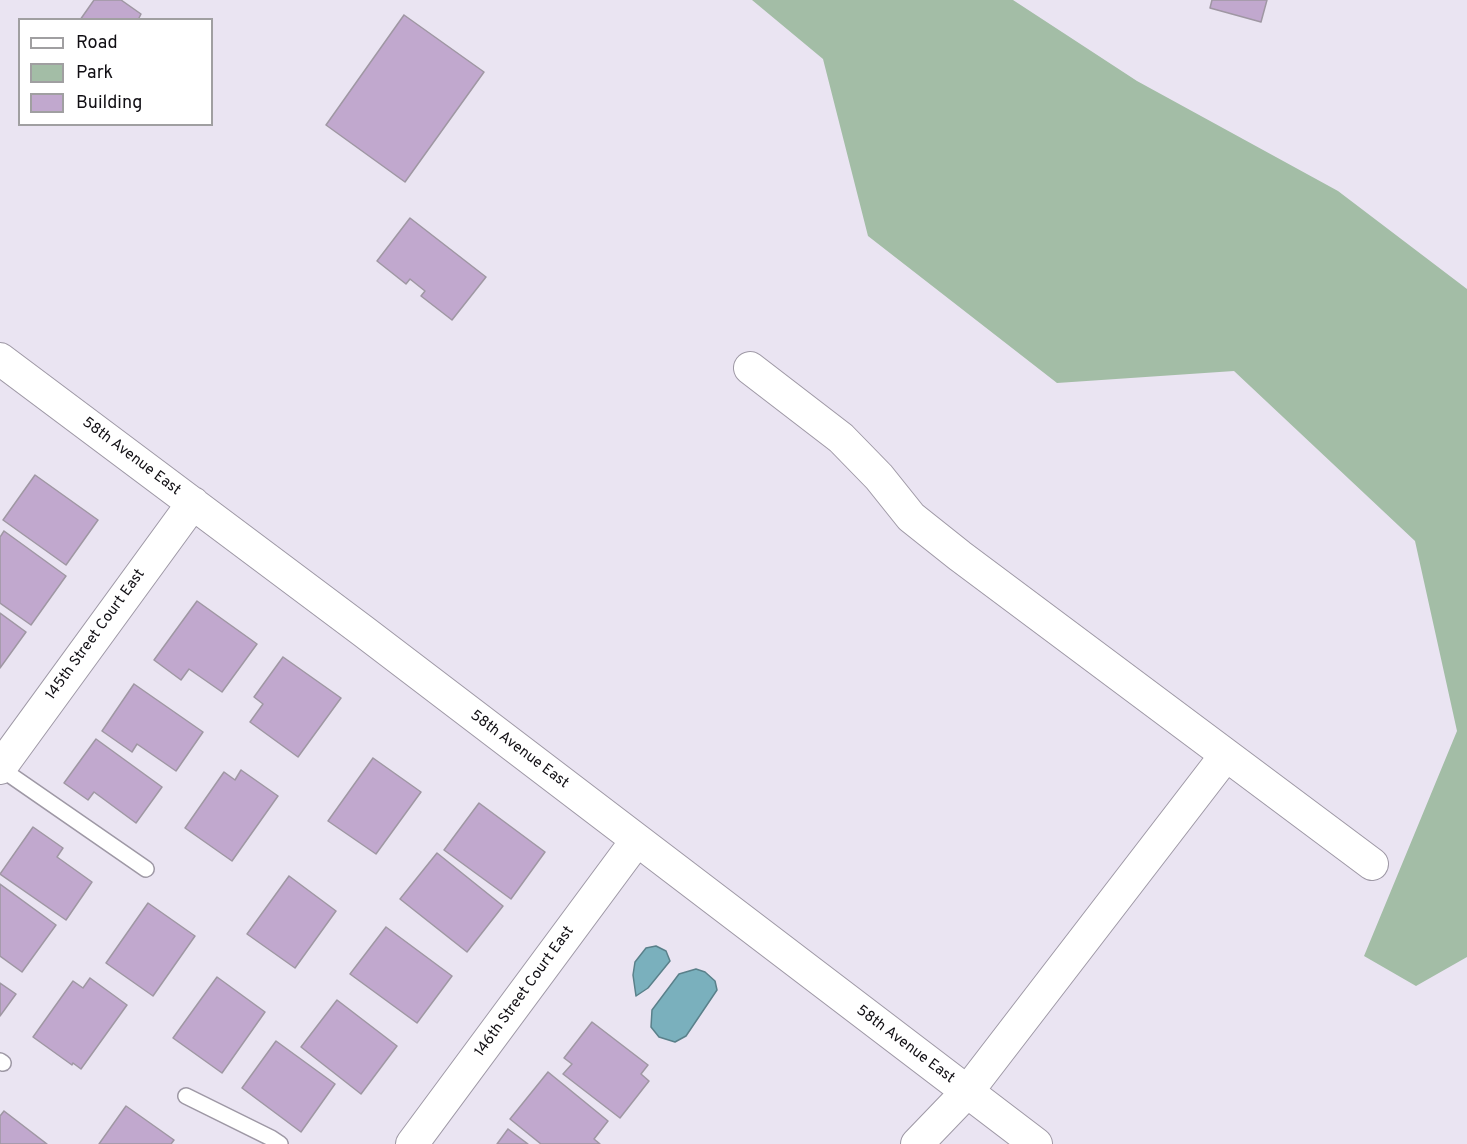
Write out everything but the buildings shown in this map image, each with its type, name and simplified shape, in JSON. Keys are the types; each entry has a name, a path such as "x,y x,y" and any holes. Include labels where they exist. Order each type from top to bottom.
{"street":[{"name":"58th Avenue East","path":"0,358 1036,1144"},
{"path":"750,368 841,438 879,477 911,517 1372,864"},
{"name":"145th Street Court East","path":"0,768 193,503"},
{"path":"917,1144 967,1092 1226,755"},
{"name":"146th Street Court East","path":"412,1144 637,840"}],"lane":[{"path":"0,768 146,869"},
{"path":"186,1096 280,1144"}],"green space":[{"path":"752,0 1013,0 1137,81 1338,191 1467,289 1467,957 1416,986 1364,956 1457,731 1415,541 1234,371 1057,383 868,236 823,59"}],"water":[{"path":"656,946 666,951 670,961 648,988 636,996 633,975 635,962 646,948"},
{"path":"696,969 705,972 715,981 717,990 686,1036 675,1042 659,1037 651,1027 652,1010 679,974"}]}
